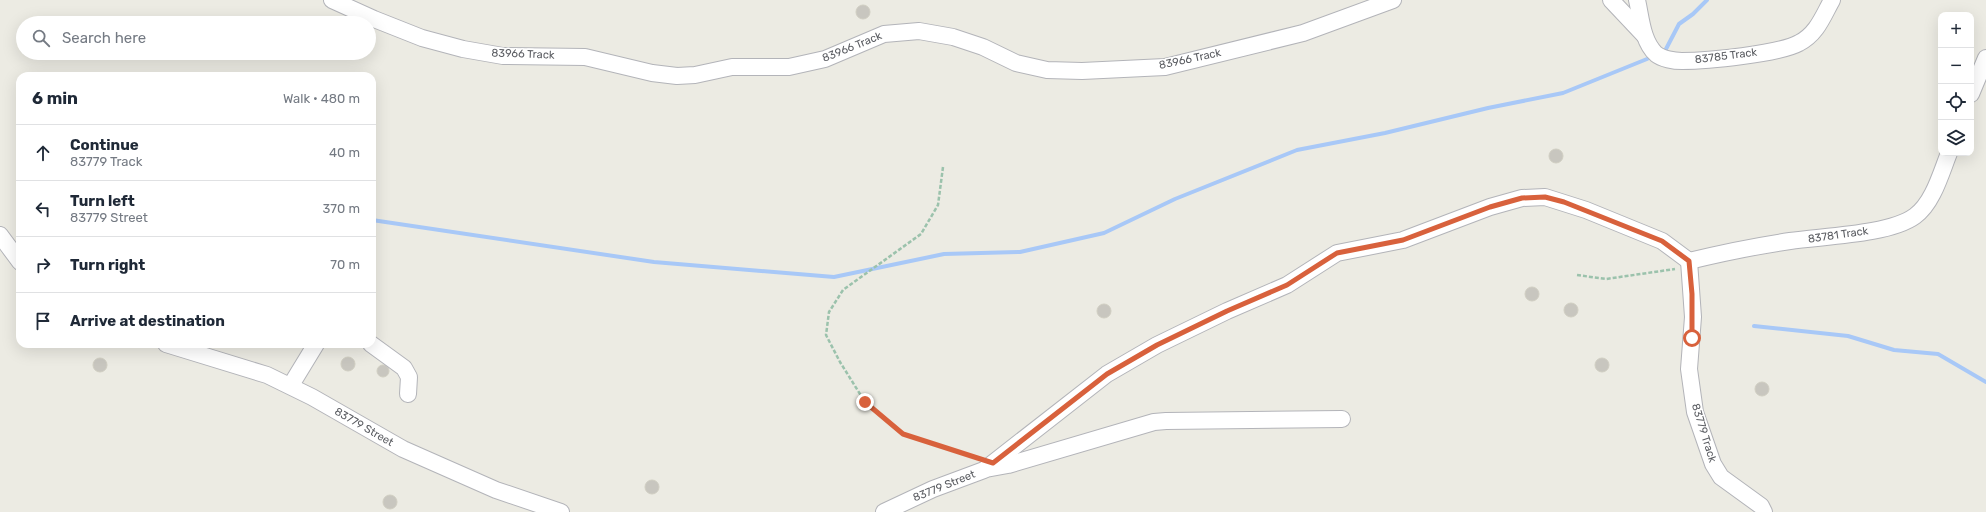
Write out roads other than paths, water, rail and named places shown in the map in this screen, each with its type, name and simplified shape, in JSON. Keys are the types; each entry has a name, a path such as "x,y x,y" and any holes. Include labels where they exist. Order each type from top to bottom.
{"street":[{"name":"83966 Track","path":"332,0 367,16"},
{"path":"1354,13 1364,0"},
{"name":"83966 Track","path":"376,20 422,38 463,49 503,56 585,57 652,74 677,76 695,75 732,67 789,67 825,59 884,34 919,32 953,37 984,47 1016,63 1047,70 1082,71 1165,66 1303,33 1354,13 1393,0"},
{"path":"1610,0 1644,35"},
{"name":"83785 Track","path":"1637,0 1644,35 1655,53 1662,57 1681,61 1731,57 1785,48 1800,43 1818,28 1832,0"},
{"path":"1974,87 1986,58"},
{"name":"83781 Track","path":"1689,264 1788,241 1842,236 1898,224 1915,217 1926,206 1948,156"},
{"name":"83779 Street","path":"884,512 933,489 988,466 1107,374 1157,345 1227,311 1287,285 1337,253 1403,240 1490,207 1522,198 1545,197 1558,200 1625,224 1662,241 1689,264"},
{"path":"0,235 10,256"},
{"name":"83779 Track","path":"1689,264 1693,317 1689,369 1695,412 1713,464 1721,477 1761,506 1764,512"},
{"name":"83779 Street","path":"179,348 267,375 291,385 403,449 496,490 561,512"},
{"path":"291,385 314,348"},
{"path":"376,348 404,368 409,377 408,394"},
{"path":"988,466 1008,465 1160,421 1342,419"}],"waterway":[{"path":"1666,49 1679,24 1693,14 1707,0"},
{"path":"376,221 654,262 834,277 944,254 1020,252 1104,233 1175,199 1297,150 1385,133 1488,108 1563,93 1647,59"},
{"path":"1754,326 1848,336 1894,350 1938,354 1986,382"}]}
